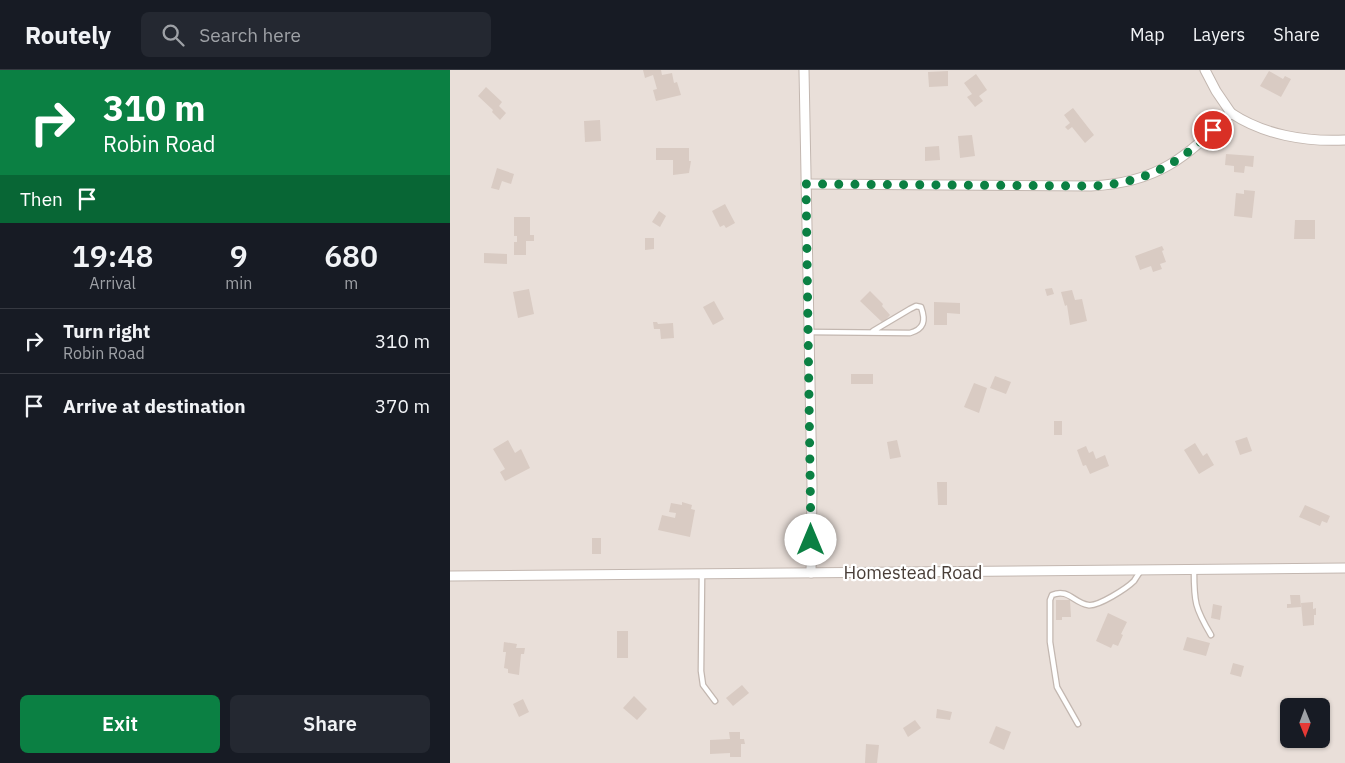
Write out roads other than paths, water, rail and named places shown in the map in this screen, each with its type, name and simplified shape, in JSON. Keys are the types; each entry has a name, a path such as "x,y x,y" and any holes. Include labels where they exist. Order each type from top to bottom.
{"street":[{"path":"804,70 812,486 811,572"},
{"path":"1205,70 1231,113 1252,124 1278,134 1304,138 1345,140"},
{"path":"806,184 1092,186 1114,184 1140,178 1174,163 1195,148 1231,113"},
{"name":"Homestead Road","path":"450,576 811,572 1194,571 1345,568"}],"lane":[{"path":"809,332 910,332 918,330 922,325 924,318 921,307 916,306 873,331"},
{"path":"1078,724 1057,687 1050,642 1050,600 1052,595 1058,592 1064,593 1088,605 1096,605 1133,582 1140,571"},
{"path":"1194,571 1196,608 1211,635"},
{"path":"702,574 701,671 704,685 715,701"}]}
